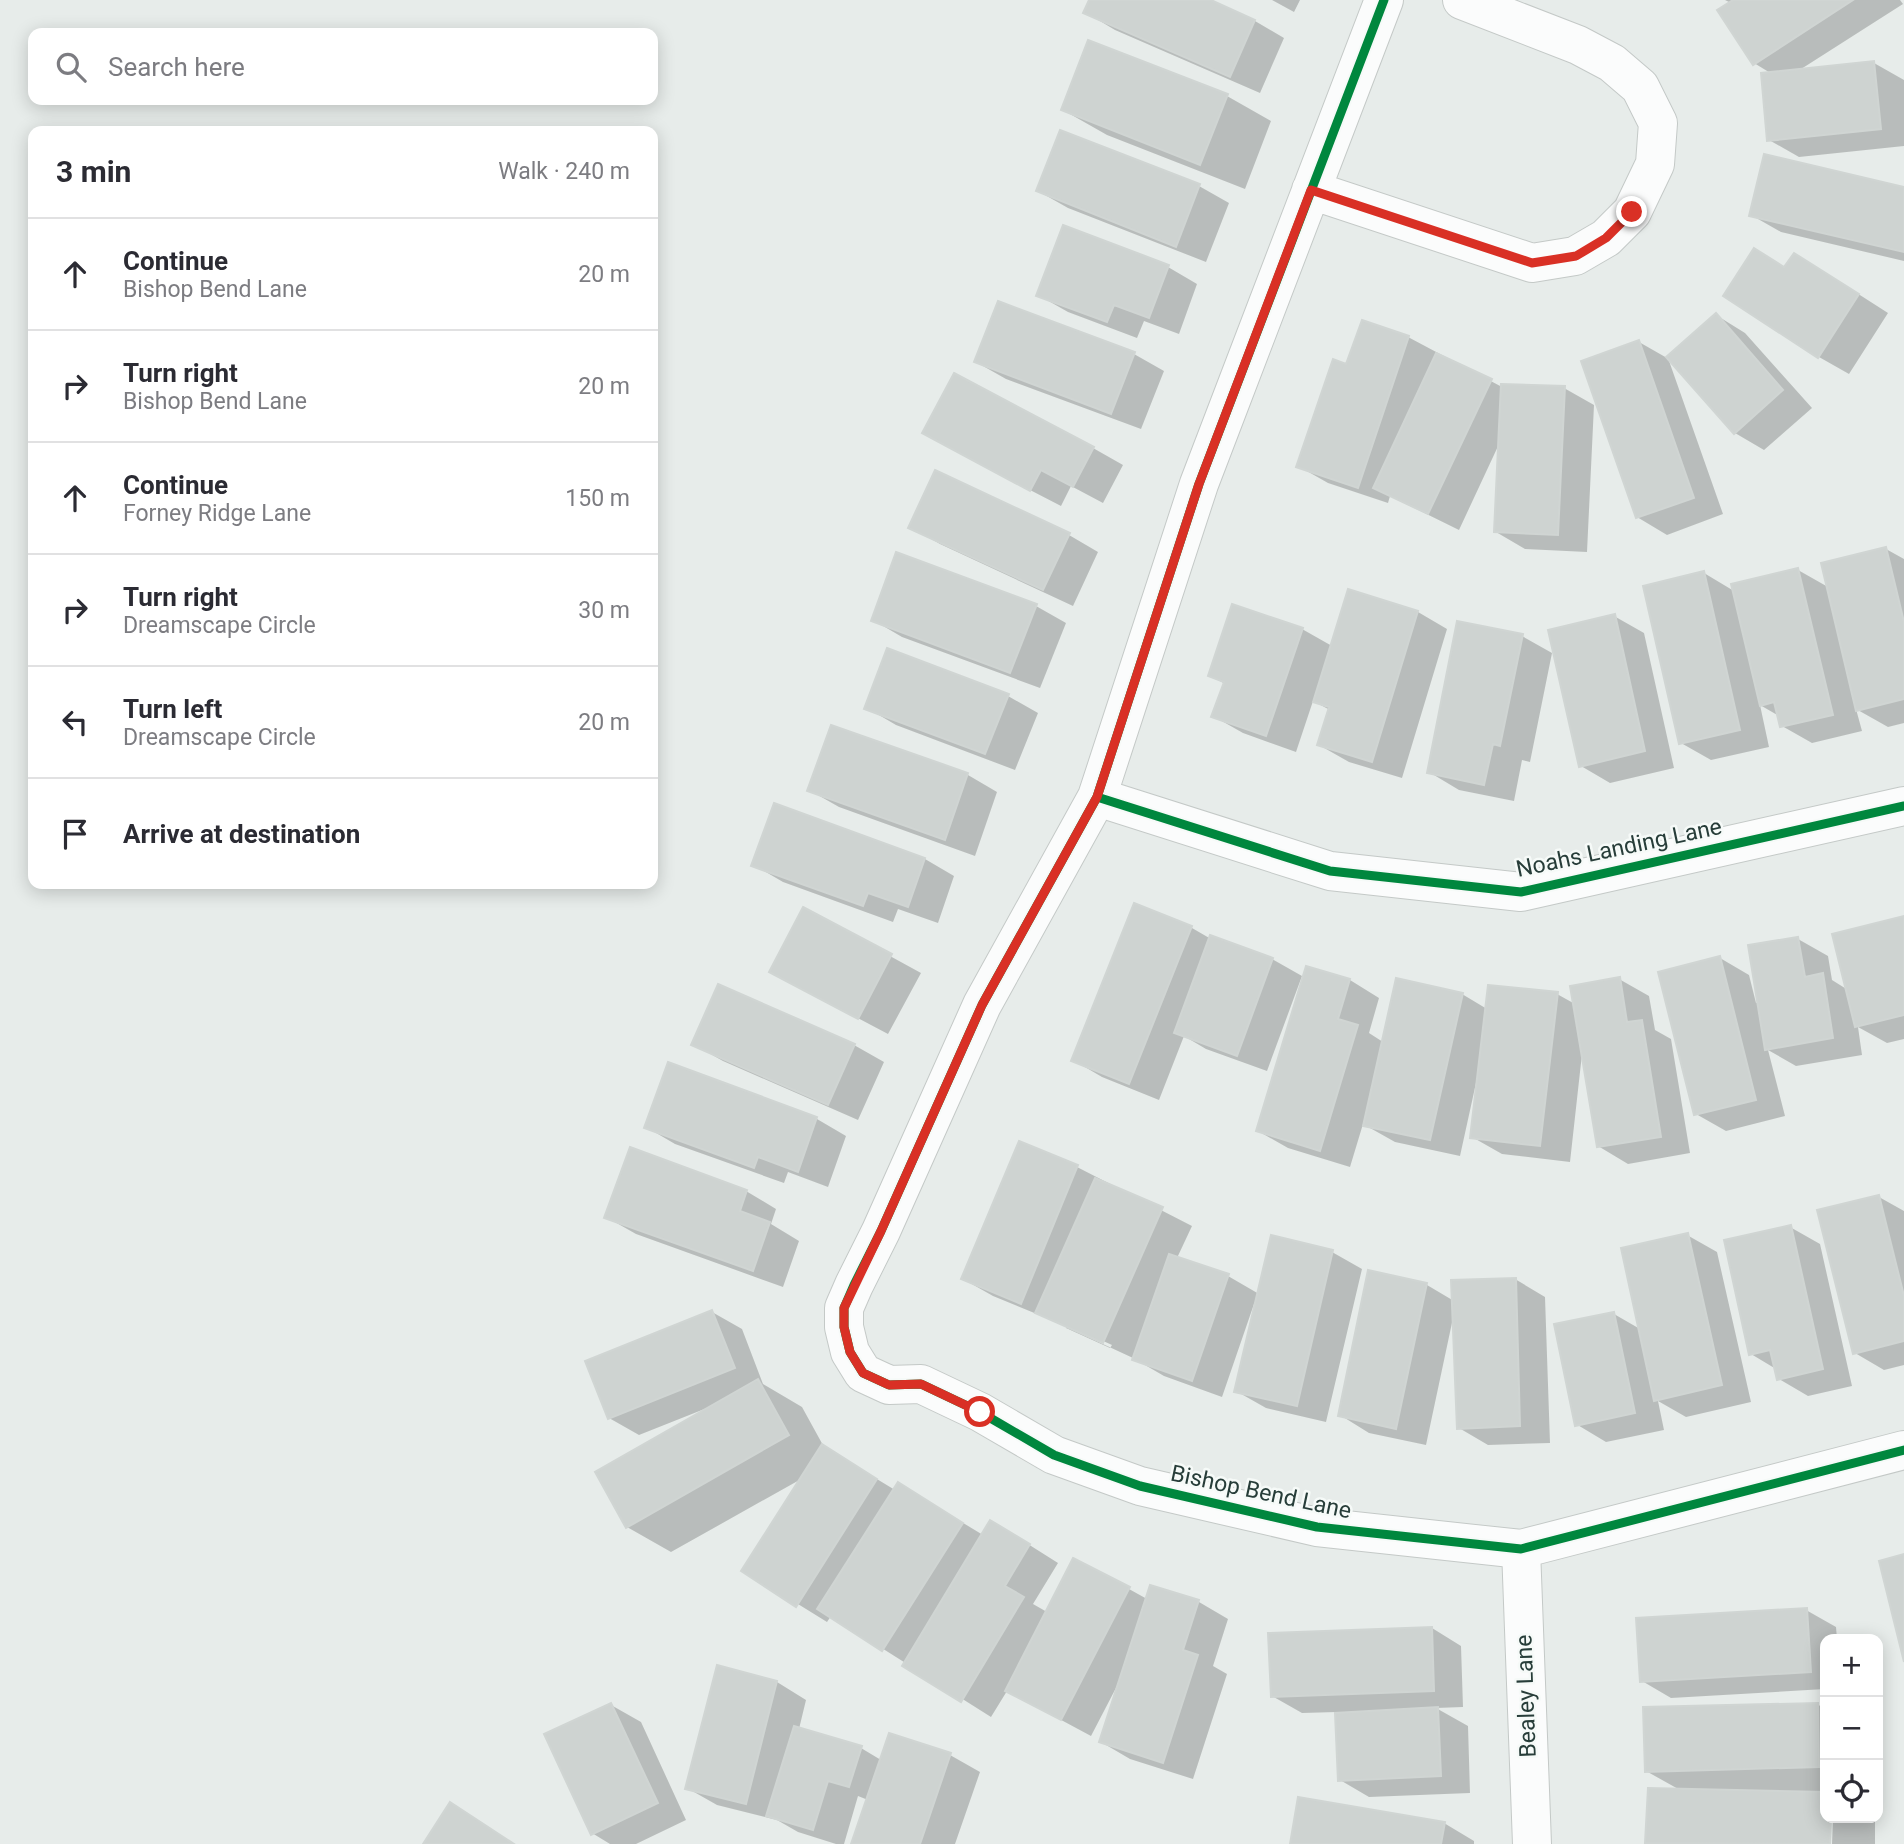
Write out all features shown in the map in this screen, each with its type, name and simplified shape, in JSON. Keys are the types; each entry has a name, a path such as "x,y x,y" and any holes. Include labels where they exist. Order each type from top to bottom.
{"street":[{"name":"Bishop Bend Lane","path":"1384,0 1199,484 1097,797 982,1005 844,1308 844,1327 850,1352 863,1373 880,1381 889,1385 921,1384 980,1412 1054,1455 1140,1486 1317,1527 1521,1549 1904,1450"},
{"path":"1311,190 1532,263 1576,256 1606,238 1632,212 1655,163 1658,123 1640,88 1612,63 1578,45 1462,0"},
{"name":"Noahs Landing Lane","path":"1097,797 1330,871 1521,892 1904,806"},
{"name":"Bealey Lane","path":"1521,1549 1532,1844"}],"building":[{"path":"1089,0 1211,0 1255,20 1230,77 1083,13"},
{"path":"1733,0 1853,0 1753,65 1717,10"},
{"path":"1088,40 1228,94 1200,165 1061,110"},
{"path":"1874,61 1881,129 1767,141 1761,73"},
{"path":"1060,130 1200,184 1176,247 1036,191"},
{"path":"1764,154 1904,187 1904,252 1749,216"},
{"path":"1063,225 1169,265 1149,318 1114,305 1107,322 1036,296"},
{"path":"1754,248 1784,267 1794,253 1859,294 1818,358 1723,296"},
{"path":"998,301 1135,352 1111,414 974,362"},
{"path":"1716,313 1783,390 1734,434 1666,357"},
{"path":"1362,320 1409,336 1358,488 1296,467 1333,359 1346,364"},
{"path":"1639,340 1694,498 1636,518 1581,361"},
{"path":"1436,353 1492,379 1428,514 1373,488"},
{"path":"954,373 1094,447 1073,487 1041,470 1030,491 922,433"},
{"path":"1501,384 1565,386 1558,535 1494,532"},
{"path":"935,470 1070,533 1043,590 908,528"},
{"path":"1886,547 1904,622 1904,699 1856,711 1821,563"},
{"path":"896,552 1037,604 1010,673 871,621"},
{"path":"1798,568 1833,715 1780,727 1774,702 1760,706 1731,584"},
{"path":"1704,571 1740,730 1679,744 1643,586"},
{"path":"1348,589 1418,611 1372,762 1317,745 1329,707 1313,702"},
{"path":"1232,604 1303,628 1266,736 1211,717 1224,682 1208,676"},
{"path":"1615,614 1645,751 1579,767 1548,630"},
{"path":"1457,621 1523,634 1500,746 1493,744 1484,785 1427,773"},
{"path":"887,648 1009,694 985,754 864,709"},
{"path":"831,725 968,773 945,840 807,791"},
{"path":"774,803 925,858 908,907 868,893 863,906 751,866"},
{"path":"1134,903 1192,926 1129,1084 1071,1061"},
{"path":"803,907 892,954 858,1019 769,972"},
{"path":"1904,916 1904,1015 1855,1027 1832,934"},
{"path":"1210,935 1273,958 1237,1056 1174,1033"},
{"path":"1798,937 1805,977 1823,973 1833,1038 1765,1050 1748,945"},
{"path":"1720,956 1756,1100 1694,1115 1658,972"},
{"path":"1306,966 1350,979 1338,1019 1358,1025 1320,1151 1256,1131"},
{"path":"1620,977 1627,1022 1642,1020 1661,1137 1597,1147 1570,986"},
{"path":"1396,978 1463,993 1430,1140 1363,1126"},
{"path":"718,984 855,1044 828,1105 691,1045"},
{"path":"1488,985 1558,992 1540,1146 1470,1138"},
{"path":"668,1062 817,1117 798,1172 758,1157 754,1168 644,1128"},
{"path":"1019,1141 1078,1165 1021,1304 961,1279"},
{"path":"630,1147 747,1190 740,1211 770,1222 753,1271 604,1218"},
{"path":"1095,1178 1163,1207 1103,1343 1035,1313"},
{"path":"1879,1195 1904,1296 1904,1341 1853,1354 1817,1210"},
{"path":"1791,1225 1823,1369 1777,1380 1770,1350 1749,1355 1724,1240"},
{"path":"1688,1233 1722,1385 1654,1401 1621,1248"},
{"path":"1271,1235 1333,1250 1297,1406 1234,1392"},
{"path":"1169,1254 1229,1274 1192,1381 1132,1360"},
{"path":"1368,1270 1427,1283 1396,1429 1338,1416"},
{"path":"1516,1278 1520,1426 1457,1429 1451,1280"},
{"path":"712,1310 735,1368 608,1419 585,1361"},
{"path":"1614,1312 1635,1413 1575,1426 1554,1324"},
{"path":"758,1379 789,1435 626,1528 595,1472"},
{"path":"822,1444 877,1479 796,1607 741,1571"},
{"path":"898,1482 963,1523 882,1651 817,1609"},
{"path":"990,1520 1030,1544 1005,1586 1024,1597 961,1702 902,1666"},
{"path":"1904,1554 1904,1662 1879,1561"},
{"path":"1073,1558 1130,1587 1061,1720 1005,1691"},
{"path":"1150,1585 1199,1600 1183,1650 1198,1655 1163,1763 1099,1742"},
{"path":"1807,1608 1811,1672 1640,1682 1636,1618"},
{"path":"1432,1627 1434,1691 1271,1697 1268,1633"},
{"path":"717,1665 777,1681 746,1804 685,1789"},
{"path":"611,1703 658,1803 591,1835 544,1734"},
{"path":"1818,1703 1819,1767 1645,1772 1643,1707"},
{"path":"1438,1707 1441,1776 1338,1781 1335,1713"},
{"path":"794,1726 862,1746 849,1787 828,1781 813,1830 766,1816"},
{"path":"889,1733 951,1753 920,1844 851,1844"},
{"path":"1648,1788 1820,1792 1820,1823 1831,1823 1830,1844 1645,1843"},
{"path":"1298,1797 1445,1822 1441,1844 1290,1844"},
{"path":"450,1802 514,1844 423,1844"}],"cycle path":[{"path":"1384,0 1199,484 1097,797 982,1005 881,1231 854,1285 844,1308 844,1327 850,1352 863,1373 889,1385 921,1384 980,1412 1054,1455 1140,1486 1317,1527 1521,1549 1904,1450"},
{"path":"1097,797 1330,871 1521,892 1904,806"}],"route":[{"path":"980,1412 921,1384 889,1385 863,1373 850,1352 844,1327 844,1308 982,1005 1097,797 1199,484 1311,190 1532,263 1576,256 1606,238 1632,212"}]}
